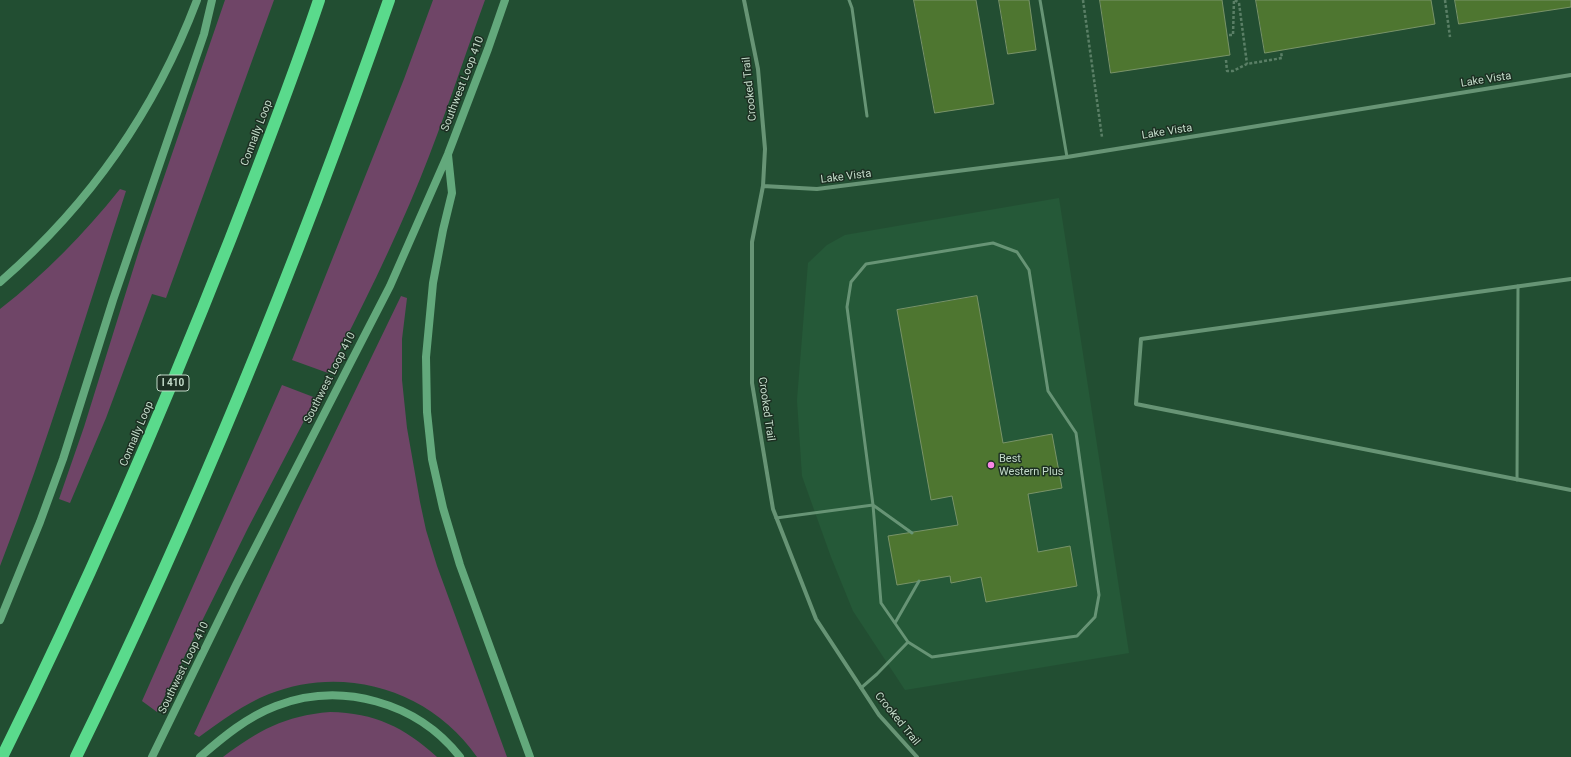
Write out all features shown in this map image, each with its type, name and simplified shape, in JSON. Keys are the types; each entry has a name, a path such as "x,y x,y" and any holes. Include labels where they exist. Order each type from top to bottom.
{"highway":[{"name":"Connally Loop","path":"2,757 61,636 104,542 177,372 283,102 319,0"},
{"path":"76,757 172,552 248,376 318,196 389,0"}],"main road":[{"path":"0,282 62,222 112,160 147,107 164,76 197,0"},
{"path":"0,620 40,522 63,459 113,300 204,34 212,0"},
{"name":"Southwest Loop 410","path":"152,757 236,585 390,286 448,154 505,0"},
{"path":"448,154 452,193 434,276 426,357 427,412 432,459 443,508 460,565 530,757"},
{"path":"200,757 240,724 265,711 302,698 329,695 359,697 395,707 418,719 449,745 460,757"}],"street":[{"name":"Crooked Trail","path":"744,0 758,69 765,149 763,186 752,242 752,383 773,509 816,619 879,715 917,757"},
{"name":"Lake Vista","path":"763,186 817,189 1067,157 1571,75"},
{"path":"1571,278 1141,339 1136,404 1571,490"}],"lane":[{"path":"849,0 852,8 867,116"},
{"path":"1040,0 1067,157"},
{"path":"993,243 1017,252 1029,270 1048,391 1076,433 1099,595 1095,617 1077,636 932,657 908,642 895,623 881,604 873,504 847,307 851,282 866,264 993,243"},
{"path":"1517,480 1518,286"},
{"path":"776,518 873,504 912,533"},
{"path":"895,623 919,581"},
{"path":"861,688 908,642"}],"path":[{"path":"1084,0 1100,126"},
{"path":"1229,35 1233,35 1234,0"},
{"path":"1234,0 1239,3 1247,64"},
{"path":"1445,0 1450,37"},
{"path":"1226,60 1227,71 1233,71 1247,64 1282,58 1281,52"}],"shaded area":[{"path":"225,0 274,0 166,298 152,294 106,418 70,503 59,499 84,427 141,244"},
{"path":"433,0 485,0 437,135 410,204 376,277 328,373 292,360 404,79"},
{"path":"120,189 126,191 66,380 18,520 0,566 0,309 33,282 78,238"},
{"path":"1059,198 1129,653 905,690 853,611 831,557 802,476 797,400 808,263 827,245 845,235"},
{"path":"401,296 407,298 402,339 402,380 407,428 426,530 437,566 507,757 477,757 458,734 436,715 411,700 384,689 356,683 327,682 298,685 269,694 224,719 199,737 194,734 300,505"},
{"path":"282,385 316,398 248,528 157,712 142,701"},
{"path":"330,712 361,715 388,724 413,737 437,757 223,757 248,739 273,726 299,717"}],"building":[{"path":"914,0 976,0 994,104 935,113"},
{"path":"999,0 1029,0 1036,50 1008,54"},
{"path":"1100,0 1222,0 1230,55 1111,73"},
{"path":"1256,0 1431,0 1435,24 1265,53"},
{"path":"1455,0 1571,0 1571,7 1459,24"},
{"name":"Best Western Plus","path":"977,296 1003,443 1052,434 1062,488 1028,494 1038,552 1070,546 1077,586 986,602 981,577 951,583 950,576 897,585 888,536 958,525 952,496 931,500 897,310"}],"place":[{"name":"Best Western Plus","path":"991,465"}]}
